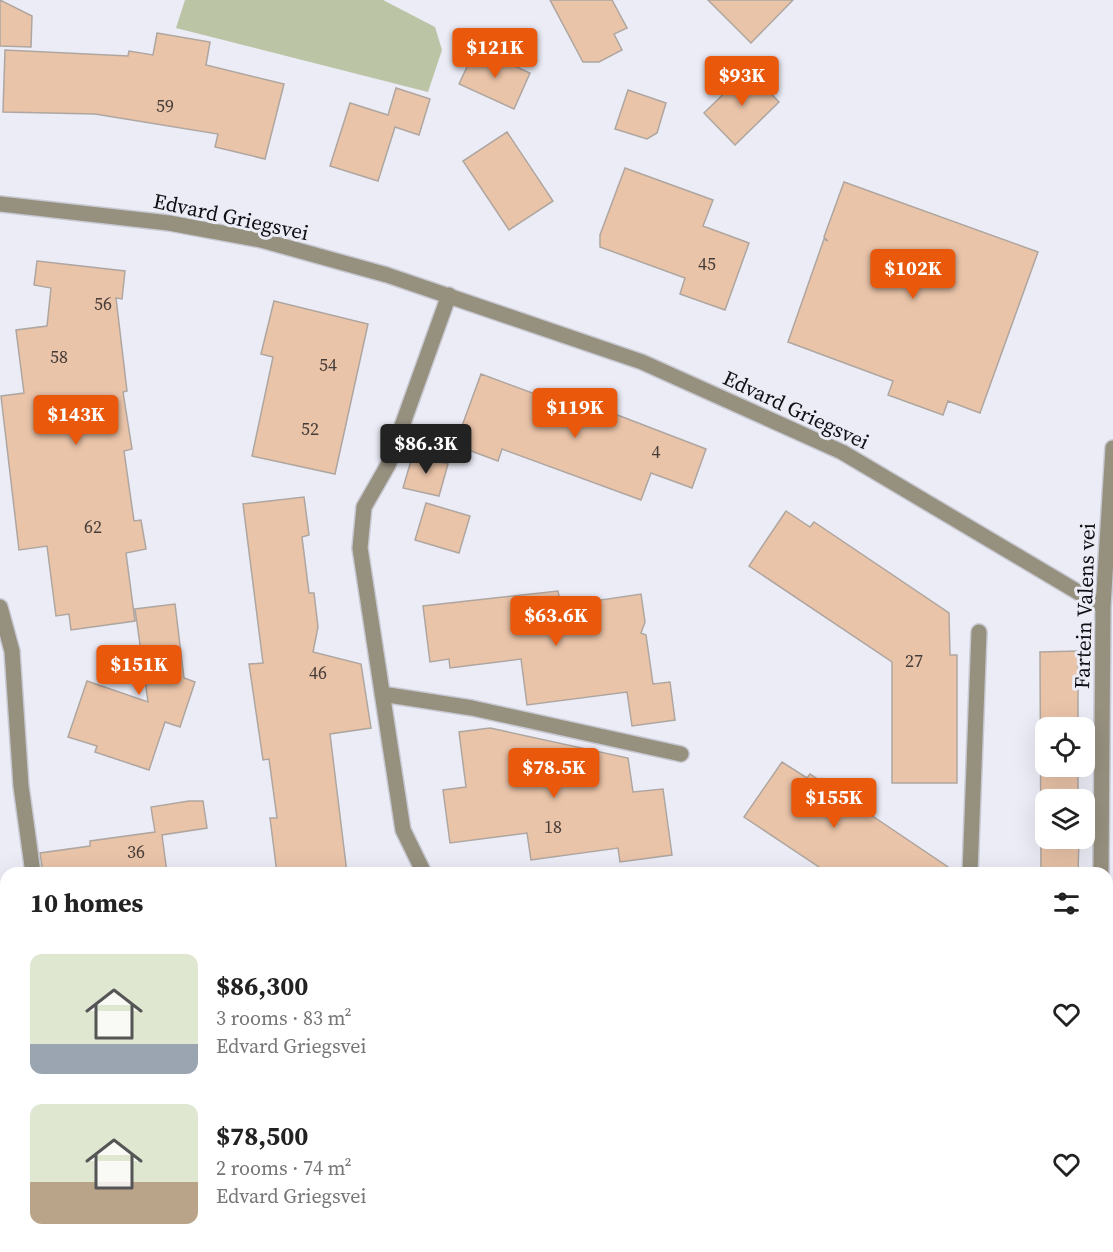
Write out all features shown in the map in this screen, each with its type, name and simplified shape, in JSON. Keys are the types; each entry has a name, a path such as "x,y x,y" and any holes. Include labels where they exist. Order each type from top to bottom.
{"street":[{"name":"Edvard Griegsvei","path":"0,204 169,223 261,240 449,295 642,362 842,452 1103,608"},
{"path":"421,867 403,830 360,548 364,507 388,465 449,295"},
{"name":"Fartein Valens vei","path":"1101,867 1103,608 1113,448"},
{"path":"0,607 12,651 21,786 32,867"},
{"path":"970,867 979,632"},
{"path":"382,694 472,708 681,754"}],"green space":[{"path":"185,0 383,0 435,27 442,50 428,92 176,28"}],"building":[{"path":"0,0 32,16 31,47 0,46"},
{"path":"550,0 612,0 627,28 614,34 622,50 599,62 583,62"},
{"path":"708,0 793,0 751,43"},
{"path":"157,33 210,42 206,65 284,84 265,159 215,147 218,134 95,114 3,112 5,50 128,56 129,51 153,55"},
{"path":"476,48 530,73 514,109 459,84"},
{"path":"748,70 779,102 735,145 704,113"},
{"path":"396,88 430,99 419,135 395,127 378,181 330,166 350,103 388,115"},
{"path":"628,90 666,103 657,133 647,139 615,129"},
{"path":"507,132 553,201 509,230 463,161"},
{"path":"625,168 713,200 703,226 749,243 725,310 680,294 685,278 600,247 600,235"},
{"path":"844,182 1038,252 980,413 948,401 943,415 888,395 893,381 788,342 824,239 828,241 824,237"},
{"path":"37,261 125,271 122,299 116,298 127,391 123,392 132,449 124,451 134,521 141,520 146,549 126,553 135,621 71,630 69,614 56,616 47,546 19,550 1,396 24,393 16,330 47,326 51,288 34,285"},
{"path":"274,301 368,324 335,474 252,456 273,357 261,354"},
{"path":"481,374 565,405 568,396 706,449 692,488 651,473 641,500 502,449 498,461 455,445"},
{"path":"413,454 448,464 439,496 403,488"},
{"path":"304,497 309,535 302,537 309,593 314,593 318,627 313,652 361,664 371,728 330,734 346,867 276,867 270,818 277,818 269,759 263,760 249,664 263,663 243,504"},
{"path":"426,503 470,516 459,553 415,540"},
{"path":"786,511 810,527 814,522 949,613 950,655 957,655 957,783 892,783 892,662 749,566"},
{"path":"558,591 561,606 641,594 645,622 641,633 646,635 653,684 670,682 675,720 632,726 627,692 527,705 521,659 450,668 449,659 430,662 423,606"},
{"path":"175,604 184,678 195,682 180,727 165,722 149,770 95,752 97,746 68,737 87,681 148,702 135,609"},
{"path":"1078,651 1078,717 1040,717 1040,652"},
{"path":"490,728 628,758 633,792 663,789 672,855 620,862 618,848 531,860 527,833 450,843 443,790 466,787 459,732"},
{"path":"782,762 807,778 810,774 948,867 819,867 744,817"},
{"path":"1041,777 1078,777 1078,789 1041,789"},
{"path":"203,801 207,828 162,835 166,867 42,867 40,853 90,846 90,841 155,832 151,807"},
{"path":"1041,849 1079,849 1078,867 1041,867"}]}
